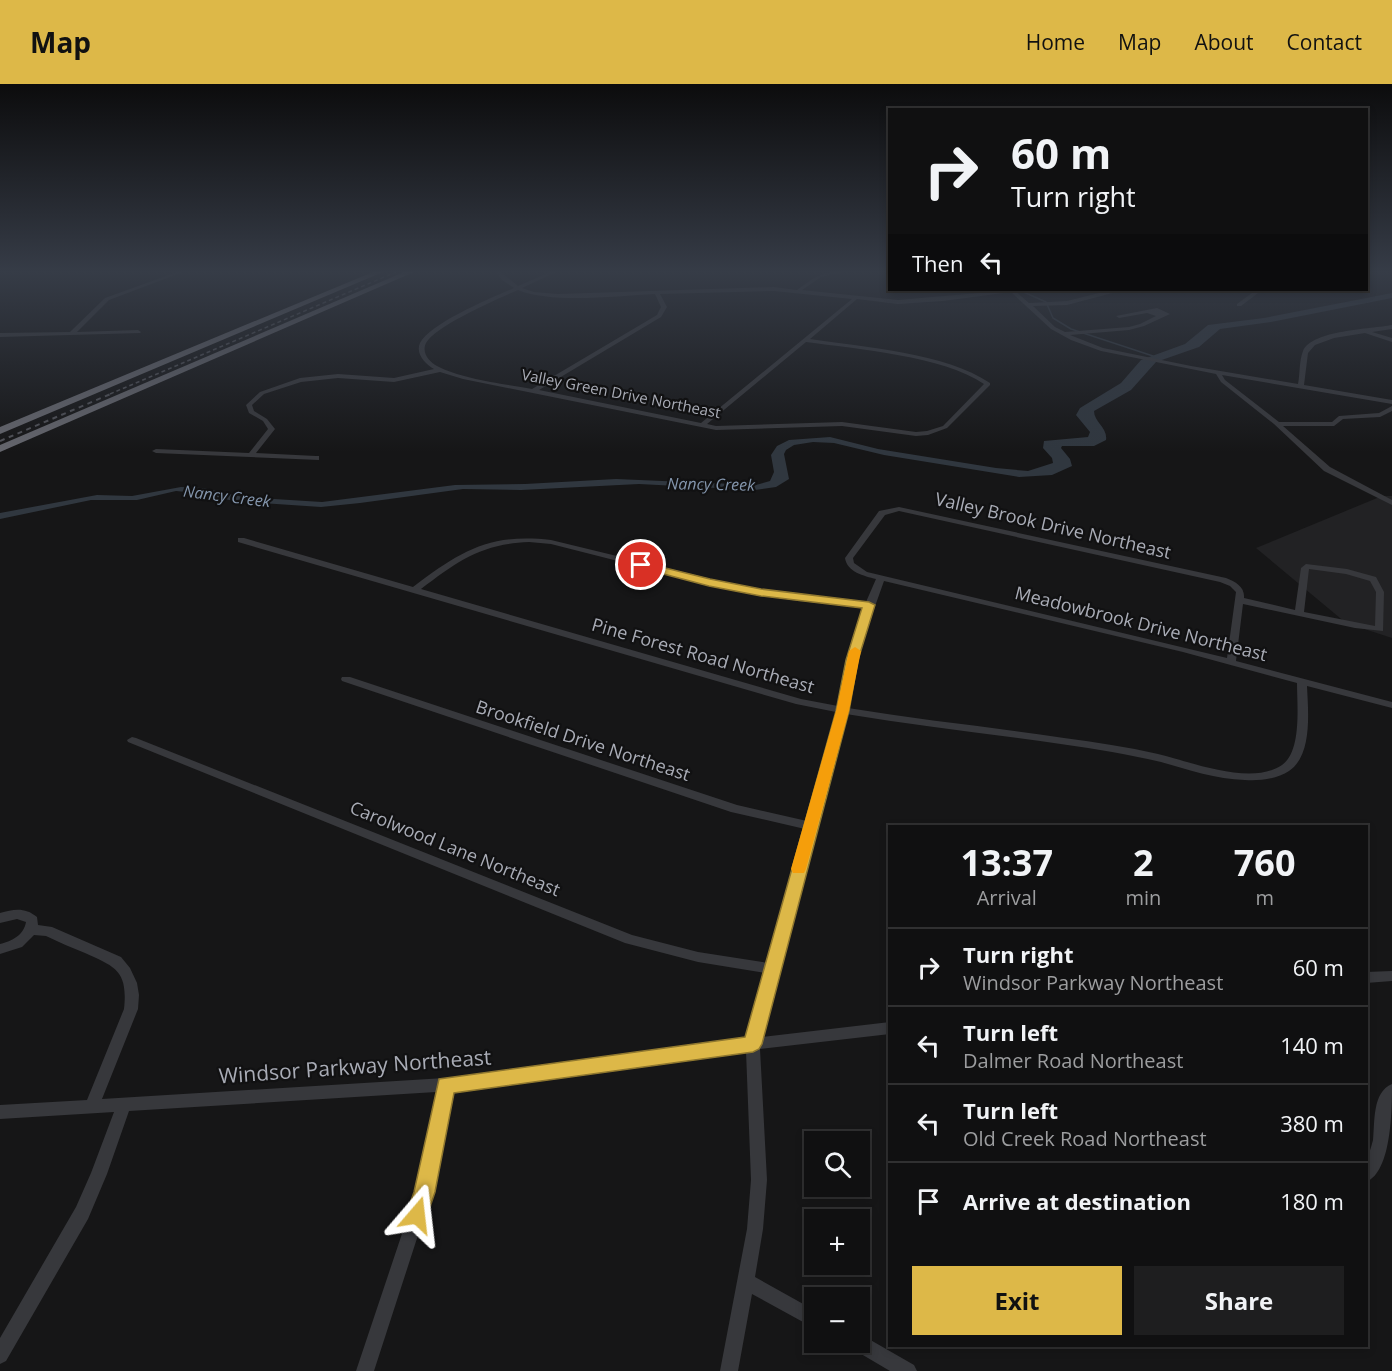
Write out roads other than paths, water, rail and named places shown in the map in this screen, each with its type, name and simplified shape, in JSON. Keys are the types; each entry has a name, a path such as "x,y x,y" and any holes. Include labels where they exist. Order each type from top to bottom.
{"highway":[{"path":"0,431 236,332"},
{"path":"0,449 271,332"}],"street":[{"path":"0,335 134,332"},
{"path":"435,332 427,338 421,348 426,360 439,370"},
{"path":"533,392 632,332"},
{"path":"701,426 815,332"},
{"path":"1060,332 1087,344 1121,354 1392,402"},
{"path":"1063,334 1078,332"},
{"path":"1367,332 1392,340"},
{"path":"1301,387 1306,351 1311,345 1330,337 1367,332"},
{"name":"Valley Green Drive Northeast","path":"439,370 533,392 701,426 731,429 842,424 903,433 928,433 945,426 988,384 965,372 937,363 806,340"},
{"path":"251,455 272,429 266,420 251,412 249,405 254,398 270,390 291,382 323,377 394,380 439,370"},
{"path":"1218,373 1224,381 1327,469 1392,503"},
{"path":"1277,424 1334,424 1341,417 1380,415 1392,408"},
{"path":"156,451 316,458"},
{"name":"Valley Brook Drive Northeast","path":"881,578 856,570 850,564 849,558 882,513 899,509 1223,580 1237,587 1240,592 1239,600"},
{"path":"415,590 471,550 498,542 530,539 728,586 797,598 869,605"},
{"name":"Pine Forest Road Northeast","path":"241,540 730,683 842,711 1082,744 1155,758 1223,775 1256,777 1280,771 1296,759 1301,738 1302,681"},
{"path":"1231,662 1239,600 1299,614 1380,629 1380,592 1377,583 1368,577 1309,566 1305,568 1299,614"},
{"path":"729,1371 747,1282 759,1180 753,1044 771,969 842,711 852,660 869,605 881,578"},
{"name":"Meadowbrook Drive Northeast","path":"881,578 1231,662 1392,705"},
{"name":"Brookfield Drive Northeast","path":"346,679 735,809 810,826"},
{"name":"Carolwood Lane Northeast","path":"132,740 630,939 698,957 771,969"},
{"path":"0,918 24,914 32,920 32,930 20,942 0,949"},
{"path":"32,930 47,931 116,961 125,970 131,983 133,993 131,1009 92,1106"},
{"path":"1368,978 1392,976"},
{"name":"Windsor Parkway Northeast","path":"0,1112 445,1085 888,1028"},
{"path":"365,1371 424,1192 445,1085"},
{"path":"1368,1174 1373,1169 1382,1141 1384,1102 1392,1090"},
{"path":"0,1355 82,1213 99,1174 124,1104"},
{"path":"747,1282 804,1313"},
{"path":"870,1349 908,1371"}],"water":[{"name":"Nancy Creek","path":"1199,332 1216,332 1199,347 1156,362 1131,390 1094,411 1105,432 1106,440 1094,446 1062,446 1072,466 1052,475 1019,477 884,455 834,443 813,442 794,445 786,450 784,454 789,479 776,487 755,490 639,484 521,490 463,489 321,507 234,501 176,491 137,500 91,500 0,519 0,513 97,495 132,496 181,487 203,488 243,497 322,502 455,485 616,479 756,485 770,481 774,472 771,455 777,446 789,440 830,437 878,449 1028,471 1053,463 1052,458 1043,448 1044,441 1088,437 1090,432 1076,415 1080,408 1121,383 1141,360 1185,344"}],"waterway":[{"path":"1080,332 1153,356"}],"railway":[{"path":"110,394 255,332"},
{"path":"0,441 113,393"}]}
